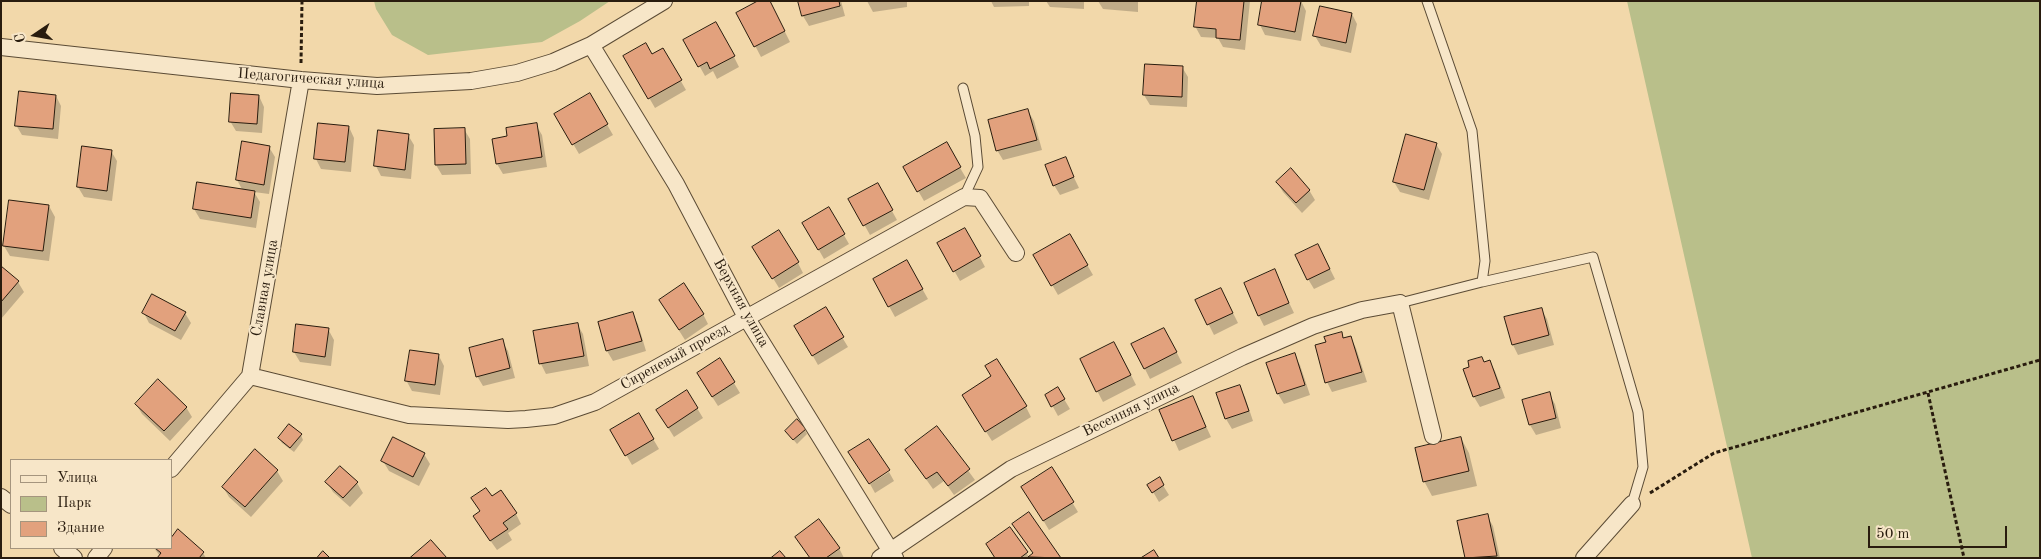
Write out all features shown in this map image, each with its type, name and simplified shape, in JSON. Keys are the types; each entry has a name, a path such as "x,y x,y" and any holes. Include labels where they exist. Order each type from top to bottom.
{"street":[{"name":"Педагогическая улица","path":"1,47 301,80 377,86 471,81 517,73 553,62 591,45 664,1"},
{"name":"Верхняя улица","path":"591,45 676,184 746,317 888,555"},
{"name":"Славная улица","path":"250,376 301,80"},
{"name":"Сиреневый проезд","path":"250,376 409,415 508,420 526,420 554,416 595,402 964,198"},
{"path":"964,198 980,198 1016,253"},
{"path":"1400,303 1433,436"},
{"name":"Весенняя улица","path":"888,555 1011,468 1172,390 1313,326 1362,310 1400,303"},
{"path":"172,468 250,376"},
{"path":"1584,558 1632,504"},
{"path":"63,549 74,558"}],"lane":[{"path":"1427,1 1472,131 1485,261 1482,282"},
{"path":"963,88 975,136 978,167 964,198"},
{"path":"1400,303 1593,257 1638,412 1643,467 1632,504"}],"path":[{"path":"301,80 302,1"},
{"path":"1632,504 1714,453 2040,360"},
{"path":"1928,392 1964,558"}],"green space":[{"path":"374,1 610,1 580,21 542,42 428,55 392,35 376,9"},
{"path":"1627,1 2040,1 2040,558 1752,558"}],"building":[{"path":"758,1 770,1 785,31 754,47 736,13"},
{"path":"798,1 839,1 840,6 802,16"},
{"path":"1197,1 1244,1 1240,40 1216,38 1216,29 1194,27"},
{"path":"1262,1 1301,1 1295,32 1258,25"},
{"path":"1320,6 1352,13 1346,43 1313,36"},
{"path":"716,22 735,56 710,69 707,62 698,67 683,40"},
{"path":"646,43 652,54 663,48 682,80 648,99 623,56"},
{"path":"1145,64 1183,66 1182,97 1143,95"},
{"path":"19,91 56,95 53,129 15,126"},
{"path":"231,93 259,95 257,124 229,122"},
{"path":"590,93 608,124 572,145 554,114"},
{"path":"1028,109 1037,140 996,151 988,120"},
{"path":"318,123 349,126 345,162 314,159"},
{"path":"537,123 542,157 496,164 492,139 507,136 506,128"},
{"path":"465,128 466,164 435,165 434,129"},
{"path":"378,130 409,134 405,170 374,166"},
{"path":"1406,134 1437,143 1424,190 1393,182"},
{"path":"242,141 270,146 264,185 236,180"},
{"path":"947,142 961,167 917,192 903,167"},
{"path":"82,146 112,150 107,191 77,187"},
{"path":"1066,157 1074,177 1053,186 1045,165"},
{"path":"1291,168 1310,190 1296,203 1276,182"},
{"path":"197,182 255,191 251,218 193,209"},
{"path":"878,183 893,210 863,226 848,199"},
{"path":"9,200 49,205 43,251 3,246"},
{"path":"829,207 845,234 818,250 802,223"},
{"path":"965,228 981,256 953,272 937,243"},
{"path":"779,230 799,262 772,279 752,247"},
{"path":"1070,234 1088,265 1051,286 1033,255"},
{"path":"1318,244 1330,269 1307,280 1295,255"},
{"path":"907,260 923,289 888,307 873,279"},
{"path":"1,266 19,281 1,302"},
{"path":"1275,269 1289,303 1258,316 1244,283"},
{"path":"684,283 704,314 679,330 659,300"},
{"path":"1221,288 1233,313 1207,325 1195,300"},
{"path":"152,294 186,312 175,331 142,313"},
{"path":"826,307 844,337 812,356 794,326"},
{"path":"1542,308 1549,335 1512,345 1504,317"},
{"path":"633,312 642,341 606,351 598,322"},
{"path":"578,323 584,356 539,364 533,331"},
{"path":"296,324 329,328 325,357 293,352"},
{"path":"1164,328 1177,352 1144,369 1131,344"},
{"path":"1342,332 1343,338 1351,336 1362,372 1325,383 1315,345 1326,342 1324,337"},
{"path":"503,339 510,368 476,377 469,348"},
{"path":"1114,342 1131,375 1096,392 1080,359"},
{"path":"410,350 439,354 435,385 405,381"},
{"path":"1295,353 1305,385 1277,394 1266,363"},
{"path":"1482,357 1484,362 1490,360 1500,388 1473,397 1463,369 1469,367 1468,361"},
{"path":"720,358 735,382 712,397 697,373"},
{"path":"997,359 1027,406 985,432 962,395 991,376 985,366"},
{"path":"158,379 187,407 164,431 135,404"},
{"path":"1240,385 1249,411 1225,419 1216,393"},
{"path":"1058,387 1065,399 1051,407 1045,395"},
{"path":"687,390 698,408 668,428 656,410"},
{"path":"1550,392 1556,418 1529,425 1522,400"},
{"path":"1193,396 1206,427 1172,441 1159,410"},
{"path":"639,413 654,439 625,456 610,430"},
{"path":"797,419 806,429 793,440 785,431"},
{"path":"289,424 302,434 290,448 278,438"},
{"path":"937,426 970,469 948,486 937,472 926,479 905,450"},
{"path":"393,437 425,453 413,477 381,461"},
{"path":"1461,437 1469,471 1423,482 1415,448"},
{"path":"869,439 890,470 869,484 848,452"},
{"path":"255,449 278,470 245,507 222,487"},
{"path":"340,466 358,482 343,498 325,482"},
{"path":"1052,467 1074,502 1043,521 1021,487"},
{"path":"1160,477 1164,485 1152,493 1147,485"},
{"path":"486,488 492,496 501,490 517,513 503,523 508,529 490,541 473,516 480,511 471,498"},
{"path":"1029,512 1061,558 1028,557 1033,553 1012,524"},
{"path":"1488,514 1497,556 1465,558 1457,521"},
{"path":"819,519 840,548 826,558 810,558 795,537"},
{"path":"1010,527 1028,552 1020,558 995,558 986,544"},
{"path":"178,529 204,552 199,558 157,558 161,553 156,549 172,549 172,536"},
{"path":"431,540 447,558 410,558"},
{"path":"1154,550 1159,558 1141,558"},
{"path":"323,551 330,558 317,558"},
{"path":"780,551 786,558 771,558"}]}
